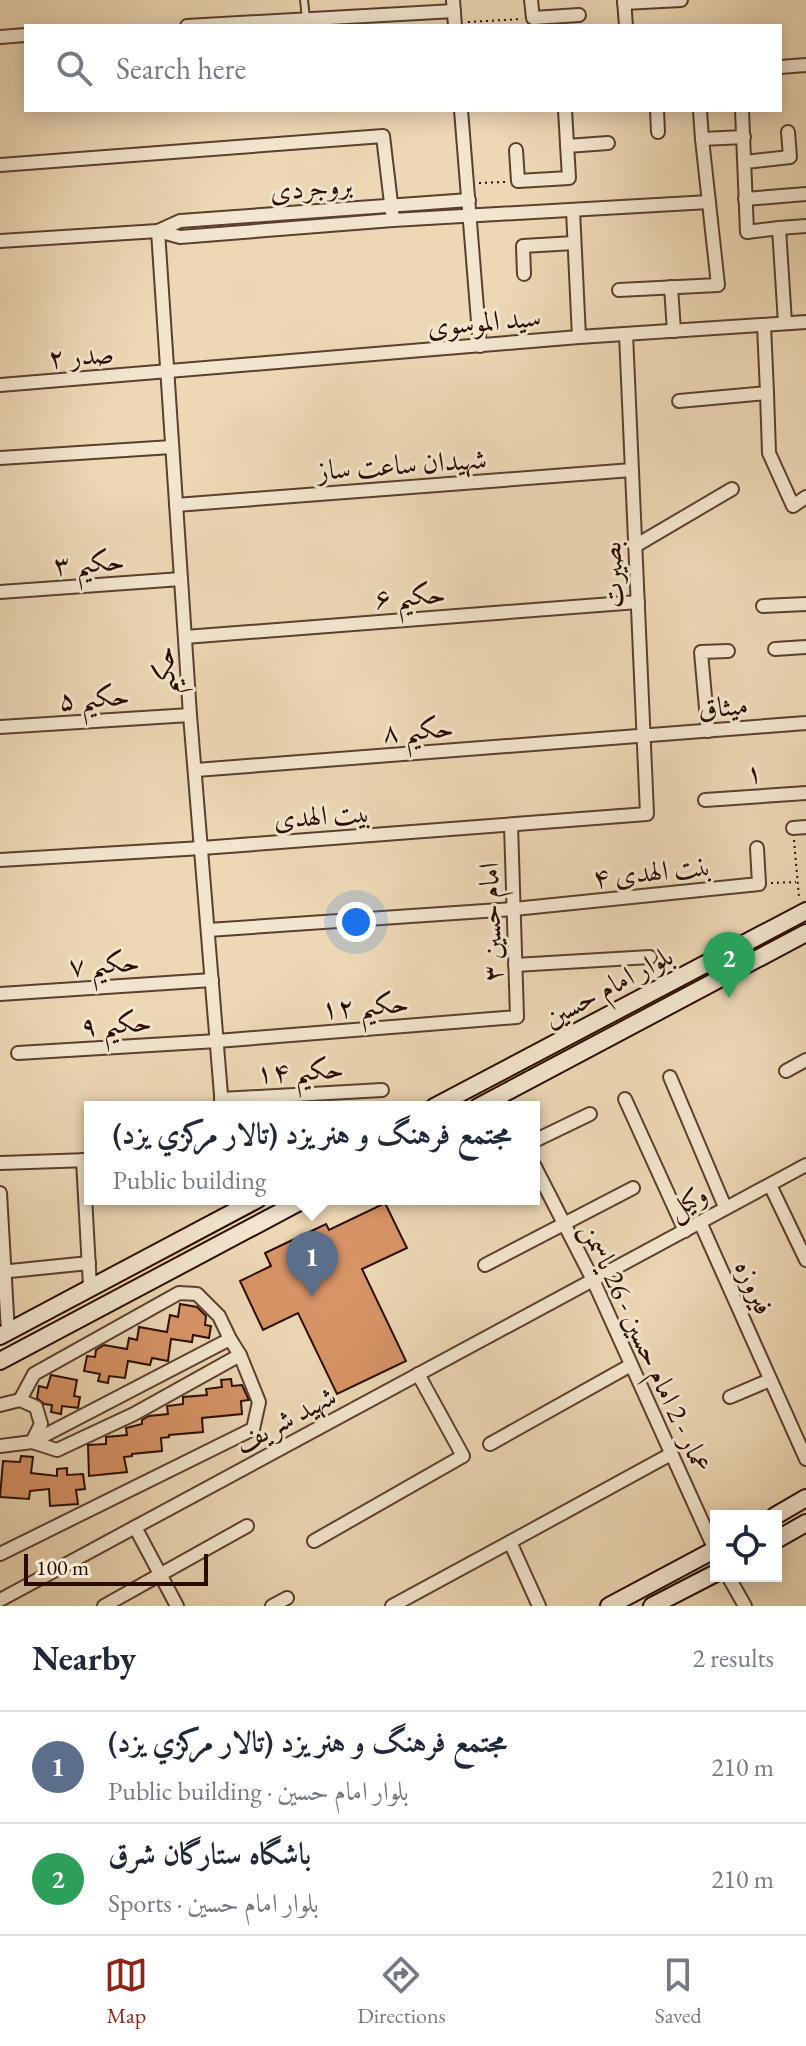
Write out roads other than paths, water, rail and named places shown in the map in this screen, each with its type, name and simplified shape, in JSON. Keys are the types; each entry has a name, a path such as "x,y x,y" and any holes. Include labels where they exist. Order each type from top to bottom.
{"main road":[{"name":"بلوار امام حسین","path":"445,1101 803,913"},
{"name":"بلوار امام حسین","path":"504,1101 708,985 805,936"},
{"path":"698,968 708,985"},
{"path":"4,1334 247,1205"},
{"path":"0,1361 294,1205"},
{"path":"90,1287 102,1308"},
{"path":"782,1512 806,1498"},
{"path":"782,1537 806,1523"},
{"path":"609,1606 710,1554"},
{"path":"652,1606 710,1576"}],"street":[{"path":"412,0 417,13"},
{"path":"531,0 533,18 579,15"},
{"path":"626,24 624,1 681,0"},
{"path":"221,24 417,13 454,15"},
{"path":"0,37 24,35"},
{"path":"782,67 806,65"},
{"path":"461,112 480,346"},
{"path":"516,150 518,181 569,178 565,112"},
{"path":"657,112 658,132"},
{"path":"619,290 718,285 700,112"},
{"path":"742,112 747,232 806,226"},
{"path":"745,162 790,157 788,132"},
{"path":"0,165 383,136 393,220"},
{"path":"702,139 744,137"},
{"path":"567,146 608,143"},
{"path":"745,199 806,194"},
{"name":"بروجردی","path":"158,231 180,221 469,200"},
{"name":"بروجردی","path":"0,241 158,231 180,237 393,220 709,202"},
{"path":"573,210 579,337"},
{"path":"274,214 276,229"},
{"path":"779,228 785,323"},
{"name":"حکیم","path":"158,231 190,715 221,1101"},
{"path":"524,274 523,246 574,243"},
{"path":"671,287 674,331"},
{"name":"سید الموسوی","path":"166,372 579,337 806,322"},
{"path":"764,325 769,453 793,506 806,497"},
{"name":"بصیرت","path":"626,334 647,814"},
{"name":"صدر ۲","path":"0,385 166,372"},
{"path":"679,401 767,393"},
{"path":"0,458 172,447"},
{"name":"شهیدان ساعت ساز","path":"176,505 632,470"},
{"path":"635,546 732,489"},
{"name":"حکیم ۳","path":"0,592 181,579"},
{"name":"حکیم ۶","path":"185,637 638,602"},
{"path":"763,606 806,604"},
{"path":"775,649 806,647"},
{"path":"708,731 701,652 728,651"},
{"name":"حکیم ۵","path":"0,727 190,715"},
{"name":"میثاق","path":"644,736 806,723"},
{"name":"حکیم ۸","path":"196,770 644,736"},
{"name":"۱","path":"705,800 806,793"},
{"name":"بیت الهدی","path":"0,860 647,814"},
{"name":"امام حسین ۳","path":"511,825 517,1017"},
{"name":"بنت الهدی ۴","path":"208,930 514,909 759,884 757,848"},
{"path":"515,965 650,957"},
{"name":"حکیم ۷","path":"0,994 212,980"},
{"name":"حکیم ۱۲","path":"217,1041 517,1017"},
{"name":"حکیم ۹","path":"18,1053 217,1041"},
{"path":"786,1071 806,1060"},
{"path":"670,1077 725,1207"},
{"name":"حکیم ۱۴","path":"246,1101 382,1090"},
{"path":"625,1099 685,1231"},
{"path":"540,1138 590,1114"},
{"path":"0,1163 84,1160"},
{"name":"وکیل","path":"593,1280 806,1165"},
{"name":"عمار - 2 امام حسین - 26 یاسمن","path":"540,1177 593,1280 710,1538"},
{"path":"770,1185 806,1260"},
{"path":"485,1265 633,1188"},
{"path":"0,1193 4,1334"},
{"path":"88,1205 90,1287"},
{"name":"فیروزه","path":"700,1222 806,1459"},
{"path":"2,1272 89,1263"},
{"name":"شهید شریف","path":"0,1600 593,1280"},
{"path":"0,1554 253,1429 259,1402 240,1355 219,1316 197,1294 179,1293 34,1374 20,1400"},
{"path":"0,1446 32,1442 230,1339"},
{"path":"32,1442 57,1450 240,1355"},
{"path":"490,1444 631,1365"},
{"path":"314,1541 463,1456 418,1374"},
{"path":"730,1397 770,1380"},
{"path":"0,1405 20,1400 36,1407 41,1424 32,1442"},
{"path":"102,1407 111,1424"},
{"path":"392,1606 671,1454"},
{"path":"104,1606 247,1526"},
{"path":"135,1527 177,1606"},
{"path":"510,1542 539,1606"},
{"path":"731,1582 745,1606"},
{"path":"272,1606 287,1598"}],"lane":[{"path":"304,0 306,19"}],"place":[{"name":"باشگاه ستارگان شرق","path":"729,998"},
{"name":"مجتمع فرهنگ و هنر یزد (تالار مركزي یزد)","path":"312,1297"}]}
